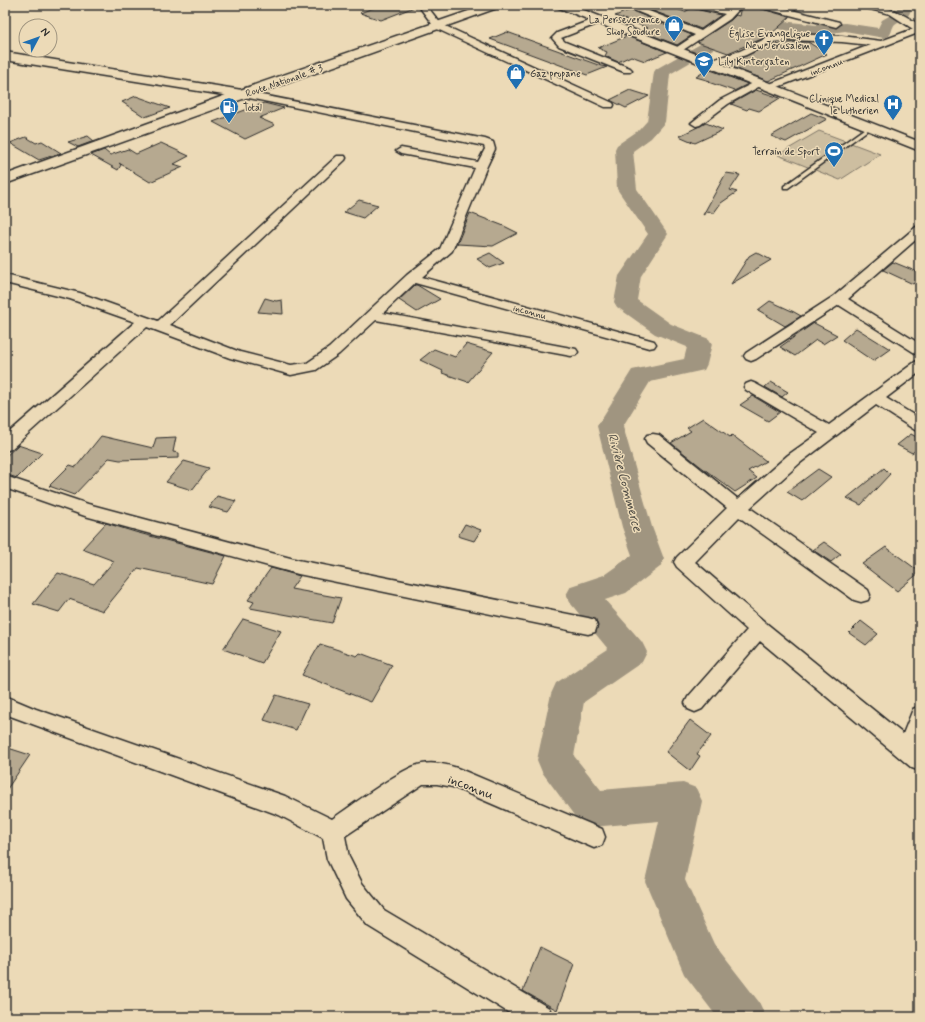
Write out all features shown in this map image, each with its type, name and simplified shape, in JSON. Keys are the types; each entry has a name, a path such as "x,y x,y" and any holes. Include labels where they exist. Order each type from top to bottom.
{"main road":[{"name":"Route Nationale # 3","path":"5,180 242,94 496,5"},
{"path":"561,5 920,147"},
{"path":"5,56 242,94"}],"street":[{"path":"422,5 438,26 609,105"},
{"path":"625,5 701,34"},
{"path":"695,5 731,13"},
{"path":"681,53 701,34 731,13 739,5"},
{"path":"762,5 836,24"},
{"path":"866,5 893,12 918,29"},
{"path":"599,20 556,36 556,38 562,44 627,70"},
{"name":"inconnu","path":"696,123 724,102 764,85 883,44 918,29"},
{"name":"inconnu","path":"706,62 743,54 770,40 788,37 842,39 883,44"},
{"path":"5,278 75,296 234,355 291,370 311,367 334,351 412,278 446,251 481,166 490,149 489,144 242,94"},
{"path":"401,151 481,166"},
{"path":"160,327 340,158"},
{"path":"751,356 839,299 920,230"},
{"name":"inconnu","path":"412,278 649,344"},
{"path":"839,299 920,350"},
{"path":"373,315 571,352"},
{"path":"5,445 145,321"},
{"path":"920,365 794,459 738,508 683,562 759,629 913,755 920,715"},
{"path":"751,387 830,432"},
{"path":"876,398 920,426"},
{"path":"653,439 738,508 861,595"},
{"path":"5,482 85,510 298,567 588,626"},
{"path":"695,703 759,629"},
{"path":"5,705 285,807 333,831 338,859 354,892 376,918 540,1017"},
{"name":"inconnu","path":"333,831 406,782 421,774 437,774 454,777 594,837"}],"lane":[{"path":"786,187 870,127"}],"shaded area":[{"name":"Terrain de Sport","path":"819,131 880,154 840,180 778,155"}],"building":[{"path":"381,5 417,6 381,20 360,13"},
{"path":"665,5 685,12 691,8 721,15 701,29 640,6"},
{"path":"744,5 757,5 759,8 790,17 769,36 728,53 697,42 731,20 736,15 739,16"},
{"path":"630,10 692,35 677,45 641,31 648,28 615,16"},
{"path":"507,32 607,67 587,75 490,39"},
{"path":"627,36 667,52 645,61 631,56 618,62 605,56 607,52 598,48"},
{"path":"795,42 808,42 827,54 768,81 724,64 767,46"},
{"path":"708,69 748,84 734,91 696,77"},
{"path":"630,90 649,96 626,108 610,100"},
{"path":"756,90 780,98 759,111 749,108 747,110 731,104"},
{"path":"136,96 170,108 145,117 122,102"},
{"path":"264,103 284,108 259,118 275,125 245,139 213,122"},
{"path":"811,113 827,119 786,142 771,136"},
{"path":"706,123 723,130 695,143 679,136"},
{"path":"88,136 94,141 78,147 68,142"},
{"path":"26,137 36,143 42,141 61,153 39,160 10,143"},
{"path":"161,143 189,156 174,164 183,167 150,182 119,163 121,165 118,170 91,155 104,150 110,155 128,149 136,154"},
{"path":"726,173 740,175 730,190 737,192 721,203 713,214 709,211 703,215"},
{"path":"359,200 378,205 363,218 344,212"},
{"path":"470,213 518,233 493,246 457,244"},
{"path":"756,252 771,260 731,284 749,256"},
{"path":"490,253 504,263 490,268 477,259"},
{"path":"893,262 920,273 920,278 913,284 883,270"},
{"path":"415,285 440,299 417,312 399,300"},
{"path":"265,298 276,301 282,300 283,314 258,312"},
{"path":"770,301 801,316 785,326 758,310"},
{"path":"814,323 837,335 823,344 816,340 795,356 780,347"},
{"path":"856,328 890,349 873,361 842,340"},
{"path":"466,344 493,352 468,382 442,373 443,371 420,360 434,349 455,357"},
{"path":"771,382 788,392 782,397 765,387"},
{"path":"753,396 780,412 768,421 740,405"},
{"path":"703,418 730,437 732,435 766,461 748,471 757,478 735,492 671,443 691,431 687,428"},
{"path":"911,434 920,439 920,447 912,453 897,445"},
{"path":"101,436 153,448 156,438 176,437 173,452 179,453 179,458 120,460 109,458 74,495 49,486 70,465 76,467"},
{"path":"18,445 42,453 17,478 5,474 5,457"},
{"path":"184,461 209,468 192,490 166,482"},
{"path":"884,468 890,474 861,505 847,498"},
{"path":"818,469 831,477 802,501 787,492"},
{"path":"217,496 236,501 228,512 209,507"},
{"path":"106,523 226,556 212,584 138,568 103,611 69,599 59,612 33,604 58,573 94,584 114,561 82,549"},
{"path":"465,524 481,530 474,541 458,536"},
{"path":"824,542 841,554 831,562 813,550"},
{"path":"886,547 920,572 897,591 862,564"},
{"path":"271,568 300,576 291,589 341,598 332,623 250,608 254,602 248,600"},
{"path":"243,619 281,631 262,663 223,649"},
{"path":"861,621 878,634 866,645 849,633"},
{"path":"320,644 357,656 360,653 392,665 371,702 302,675"},
{"path":"276,695 308,704 296,730 264,720"},
{"path":"690,720 711,736 697,754 700,756 690,771 666,752"},
{"path":"5,747 30,755 5,792"},
{"path":"540,947 574,964 557,1010 523,991"}],"waterway":[{"name":"Rivière Commerce","path":"744,1017 699,959 665,881 683,801 592,809 555,760 568,694 630,652 582,595 615,584 649,559 637,527 610,426 641,376 695,364 700,344 663,329 625,302 630,276 658,234 627,189 624,149 645,134 656,122 662,72 734,31 765,23 817,30 845,27 884,33 887,23 903,14 905,5"}],"place":[{"name":"La Perseverance Shop Soudure","path":"674,42"},
{"name":"Église Evangelique New Jerusalem","path":"824,56"},
{"name":"Lily Kintergaten","path":"704,78"},
{"name":"Gaz propane","path":"516,90"},
{"name":"Clinique Medical le Lutherien","path":"893,121"},
{"name":"Total","path":"229,124"},
{"name":"Terrain de Sport","path":"834,168"}]}
